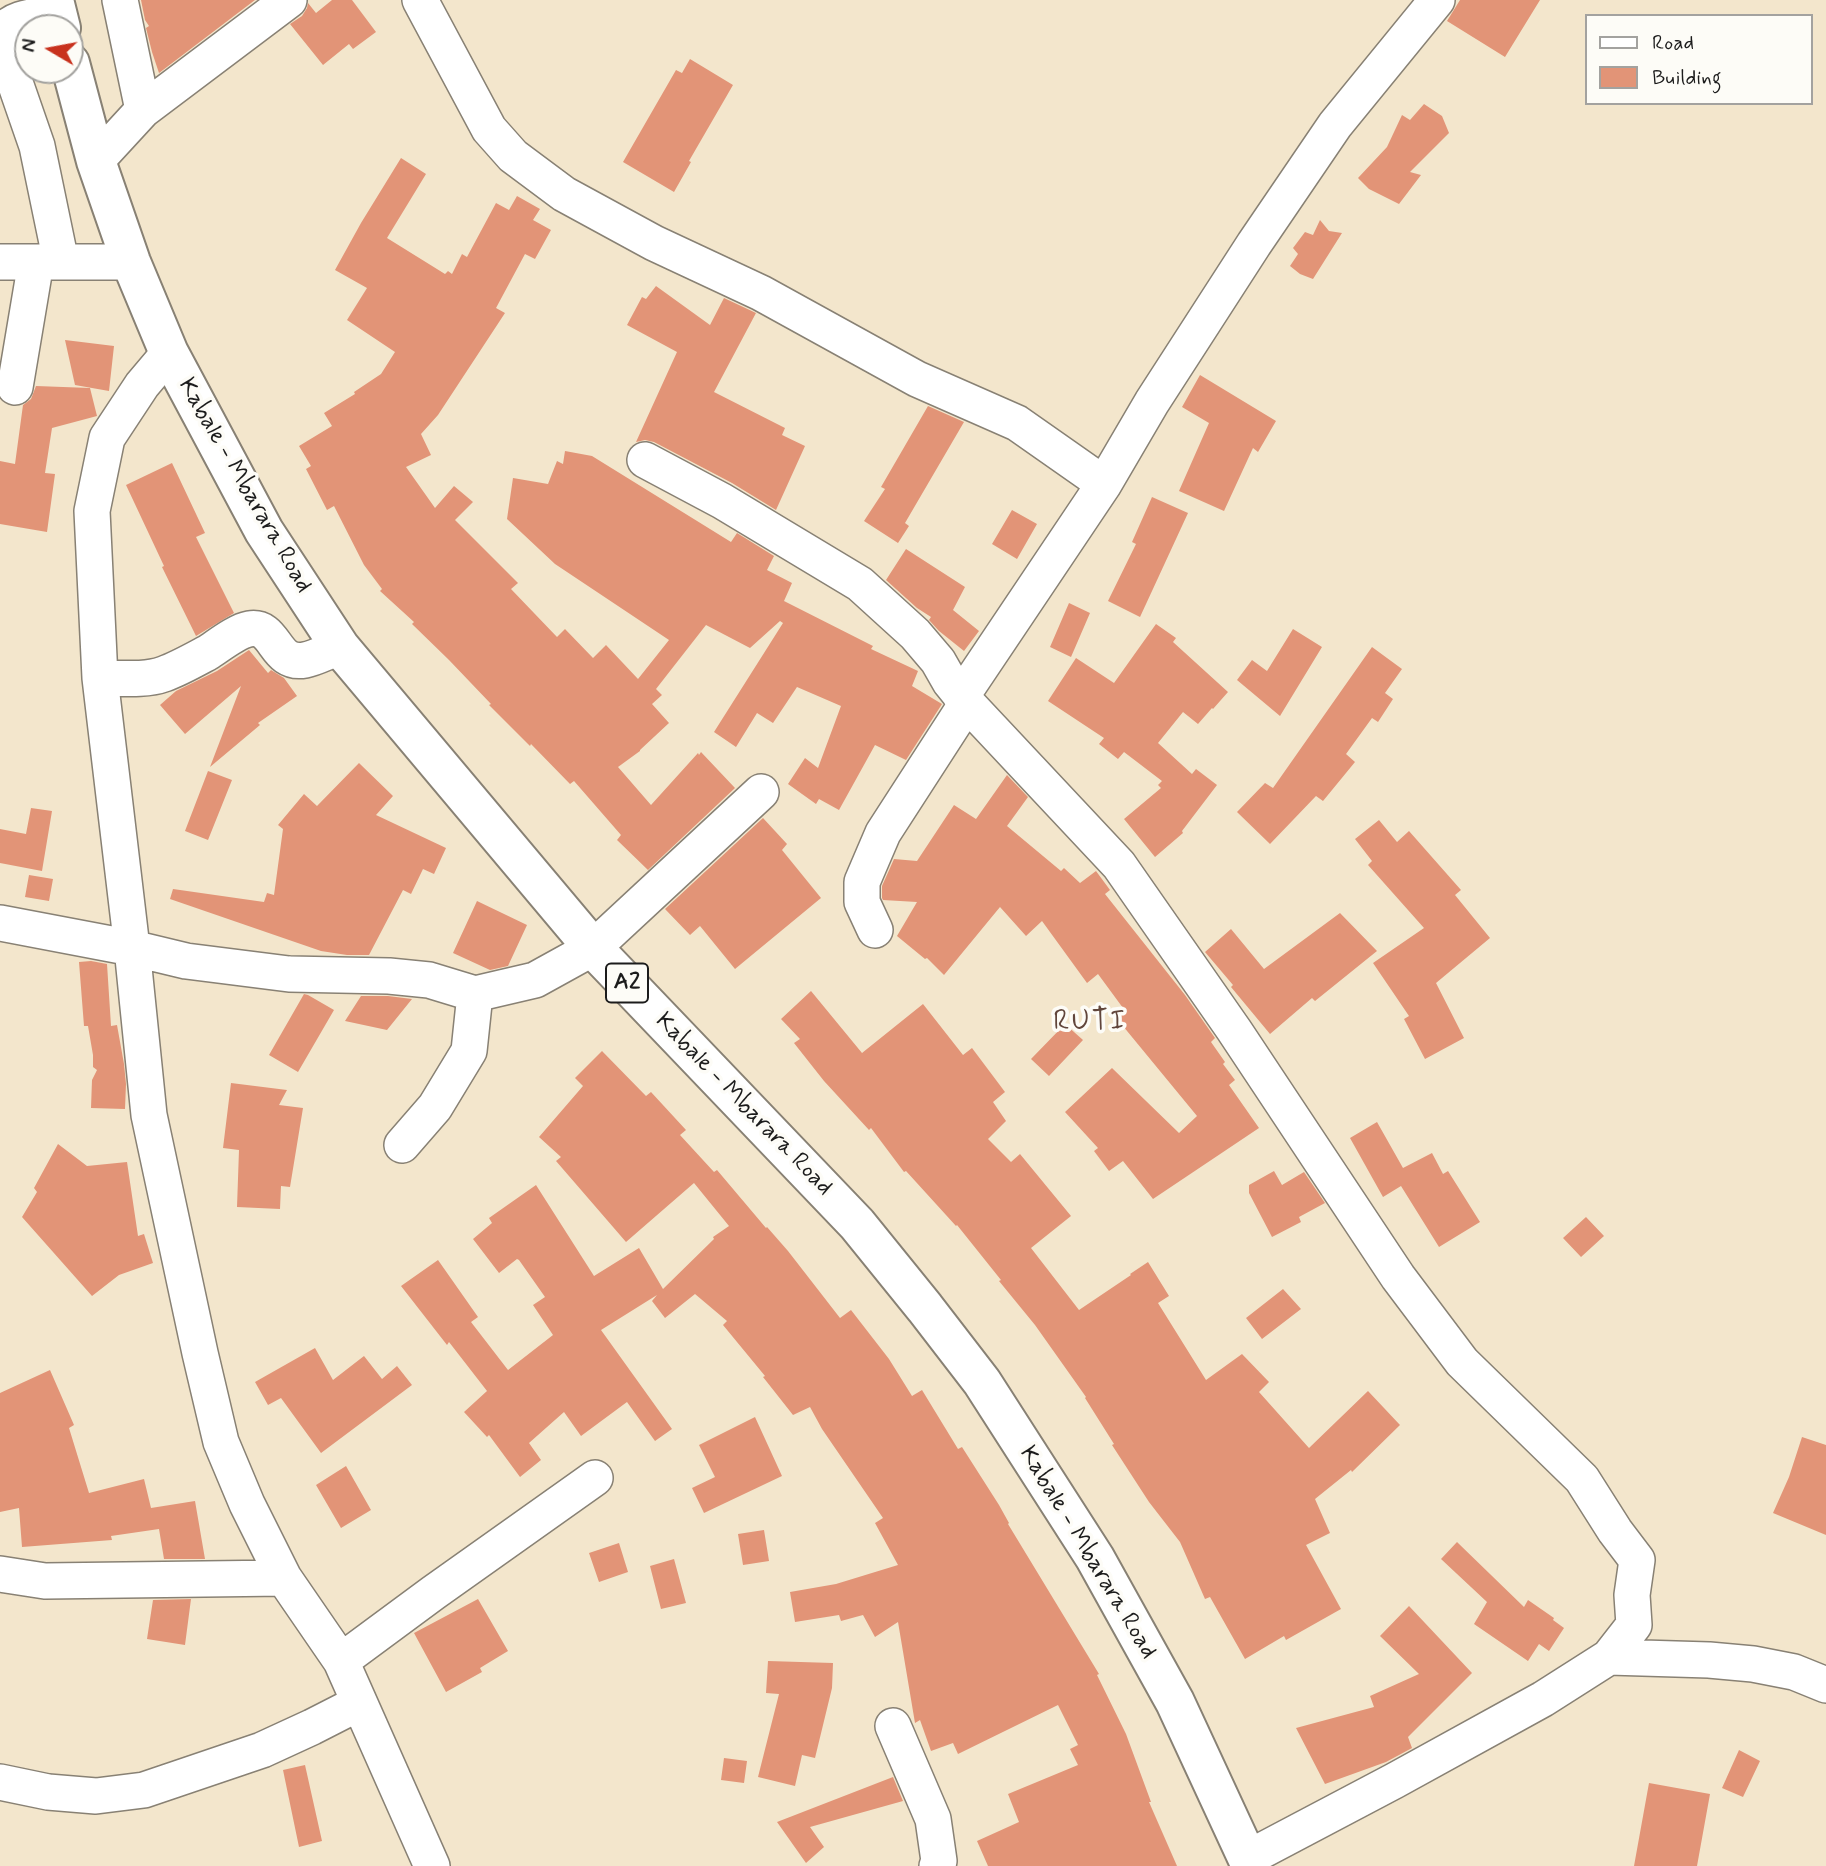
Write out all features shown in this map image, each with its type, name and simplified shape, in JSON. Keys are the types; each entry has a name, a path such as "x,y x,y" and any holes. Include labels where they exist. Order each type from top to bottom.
{"main road":[{"name":"Kabale - Mbarara Road","path":"76,84 96,161 131,262 169,353 264,531 340,647 593,948 858,1224 982,1382 1102,1570 1175,1702 1249,1862"}],"street":[{"path":"120,0 143,110"},
{"path":"96,161 143,110 289,0"},
{"path":"420,0 489,129 513,156 564,194 654,243 761,293 917,379 1017,423 1104,484"},
{"path":"875,930 862,902 862,882 883,833 1224,289 1335,125 1437,0"},
{"path":"14,23 9,24 3,34 2,46 14,80"},
{"path":"15,84 37,146 48,262 15,387"},
{"path":"0,262 131,262"},
{"path":"169,353 142,386 107,438 92,512 100,678 149,1115 221,1442 247,1504 284,1578 341,1661 432,1866"},
{"path":"645,460 734,508 860,584 915,634 938,661 964,700 1119,865 1234,1030 1398,1277 1462,1362 1582,1479 1637,1560 1632,1595 1634,1625 1609,1657 1543,1699 1249,1862"},
{"path":"100,678 131,679 162,675 247,629 259,629 268,633 280,653 291,660 304,660 340,647"},
{"path":"0,923 186,961 289,974 389,976 429,980 475,994 535,980 593,948 761,792"},
{"path":"402,1144 435,1107 469,1051 475,994"},
{"path":"341,1661 595,1478"},
{"path":"0,1574 45,1581 284,1578"},
{"path":"1609,1657 1753,1664 1794,1672 1826,1685"},
{"path":"0,1782 48,1792 96,1796 144,1790 262,1749 359,1703"},
{"path":"893,1726 933,1819 939,1861 937,1866"}],"building":[{"path":"141,0 255,0 159,73"},
{"path":"332,0 352,0 376,32 353,49 349,44 323,65 290,24 302,16 308,3 316,13"},
{"path":"1460,0 1540,0 1505,57 1447,21"},
{"path":"690,59 733,85 674,192 623,162 676,70 682,73"},
{"path":"1424,104 1442,116 1449,133 1410,172 1421,175 1399,204 1369,189 1358,178 1387,147 1402,115 1410,120"},
{"path":"401,158 426,174 387,238 445,274 448,271 452,274 462,254 467,257 496,203 509,210 517,196 540,209 533,220 551,230 535,259 525,254 496,308 505,313 438,415 421,434 431,455 406,467 435,508 454,486 473,502 455,520 518,583 511,589 557,637 565,629 593,658 606,645 638,679 669,640 555,564 507,519 513,478 548,484 557,461 563,464 565,451 592,456 731,542 737,533 774,556 767,570 792,583 784,601 873,646 871,649 918,671 912,686 942,704 906,760 875,745 839,810 819,799 816,804 788,784 805,758 818,768 841,706 797,687 773,723 757,713 736,747 714,732 783,623 780,621 750,648 706,625 656,689 662,695 652,704 669,723 640,751 618,767 651,805 701,752 735,788 648,870 617,840 621,835 574,781 570,784 531,744 530,746 412,624 414,622 380,591 382,589 364,565 334,506 327,510 306,469 311,466 299,446 332,426 324,413 381,374 395,352 347,320 367,288 335,270"},
{"path":"1320,220 1329,231 1342,233 1313,279 1290,266 1298,254 1293,248 1305,232 1313,235"},
{"path":"656,286 710,325 724,298 756,313 714,392 785,428 782,435 805,446 776,510 732,483 654,442 636,442 677,352 627,325 642,297 646,299"},
{"path":"65,340 114,346 109,391 75,385"},
{"path":"1200,375 1276,421 1258,452 1253,448 1224,511 1179,491 1209,423 1182,407"},
{"path":"36,386 90,388 97,416 52,428 45,473 55,474 47,532 0,524 0,461 15,464 23,405 31,399"},
{"path":"928,406 964,422 905,523 909,526 898,543 864,521 885,489 881,487"},
{"path":"172,463 205,533 196,537 234,613 196,636 126,485"},
{"path":"1152,497 1188,513 1140,617 1108,601 1136,544 1132,542"},
{"path":"1012,510 1037,524 1017,559 992,544"},
{"path":"906,549 965,587 953,610 979,631 964,651 939,631 929,620 931,617 886,580"},
{"path":"1069,603 1090,613 1071,657 1050,647"},
{"path":"1156,624 1176,638 1173,642 1228,692 1198,724 1183,712 1158,743 1192,774 1196,769 1217,785 1183,833 1155,857 1124,819 1161,788 1158,785 1162,781 1124,752 1118,759 1099,744 1104,738 1048,701 1076,658 1114,683"},
{"path":"1293,629 1322,647 1280,716 1237,680 1252,660 1267,671"},
{"path":"1372,647 1402,669 1385,693 1393,699 1378,722 1372,718 1346,754 1355,762 1323,801 1316,796 1270,844 1237,812 1265,783 1273,788"},
{"path":"249,650 268,673 271,670 284,678 297,696 258,723 260,725 210,767 241,686 185,734 160,705 176,691 217,671"},
{"path":"359,763 393,796 376,815 446,848 434,874 423,869 411,894 403,890 369,955 321,951 170,899 173,889 264,902 267,893 274,895 283,829 278,825 304,794 317,806"},
{"path":"208,771 232,780 208,840 185,831"},
{"path":"1007,775 1028,797 1007,826 1061,871 1064,868 1080,883 1096,871 1110,890 1105,894 1185,995 1215,1038 1211,1042 1235,1080 1229,1085 1259,1128 1153,1199 1123,1161 1109,1171 1094,1151 1098,1148 1065,1112 1112,1068 1179,1133 1197,1116 1118,1020 1115,1015 1123,1008 1098,974 1087,983 1042,921 1026,936 1000,907 944,975 927,958 897,936 917,902 882,898 882,886 894,859 917,861 954,805 976,819"},
{"path":"31,808 52,811 42,871 0,863 0,829 26,834"},
{"path":"763,818 787,844 782,850 821,898 735,969 700,926 690,935 665,909"},
{"path":"1379,820 1397,842 1409,831 1461,890 1455,895 1490,938 1436,983 1464,1038 1425,1059 1404,1019 1409,1016 1373,963 1424,928 1368,865 1372,861 1355,839"},
{"path":"29,875 53,879 49,901 25,897"},
{"path":"477,901 527,925 508,966 490,970 453,953"},
{"path":"1340,913 1377,951 1315,1001 1312,998 1270,1034 1205,952 1231,929 1264,969"},
{"path":"79,962 107,964 111,1026 117,1025 124,1064 125,1109 91,1108 92,1080 97,1070 93,1067 88,1026 84,1026"},
{"path":"811,991 862,1053 923,1004 963,1055 972,1048 1005,1092 993,1102 1006,1121 988,1139 1011,1162 1020,1154 1071,1216 1031,1248 1079,1310 1148,1262 1169,1296 1158,1303 1206,1380 1242,1354 1269,1382 1259,1392 1309,1448 1368,1391 1400,1425 1352,1472 1351,1470 1315,1499 1330,1533 1306,1545 1341,1609 1286,1640 1284,1636 1245,1659 1210,1597 1205,1599 1180,1542 1149,1502 1112,1445 1114,1444 1086,1397 1035,1325 957,1225 906,1171 904,1172 871,1128 869,1130 824,1081 794,1043 800,1039 781,1019"},
{"path":"304,994 334,1010 298,1072 269,1055"},
{"path":"361,996 412,999 387,1030 345,1021"},
{"path":"1065,1024 1083,1040 1049,1076 1031,1059"},
{"path":"602,1051 646,1096 651,1092 686,1130 680,1135 714,1172 717,1170 788,1251 840,1318 851,1310 889,1359 912,1396 922,1390 958,1449 962,1447 999,1505 1099,1674 1097,1675 1126,1734 1149,1802 1177,1866 988,1866 977,1841 1019,1822 1008,1794 1078,1765 1070,1749 1078,1745 1058,1705 958,1754 953,1743 931,1751 920,1720 915,1723 898,1622 875,1637 863,1615 841,1621 839,1615 795,1622 790,1592 836,1584 898,1565 875,1523 883,1518 810,1407 793,1415 723,1325 727,1321 695,1294 665,1318 652,1301 657,1295 601,1330 672,1429 655,1441 627,1402 581,1436 564,1412 529,1443 541,1460 520,1477 489,1435 487,1437 464,1412 487,1391 401,1286 438,1260 478,1317 471,1322 508,1370 553,1335 533,1305 545,1297 519,1260 499,1273 473,1239 492,1223 489,1218 536,1185 594,1276 639,1248 663,1289 714,1239 713,1237 729,1226 694,1183 626,1242 556,1161 561,1157 539,1137 583,1086 575,1078"},
{"path":"231,1083 287,1090 279,1105 303,1108 290,1187 281,1186 280,1209 237,1207 239,1150 223,1148"},
{"path":"1377,1122 1403,1168 1432,1153 1443,1174 1448,1171 1480,1222 1439,1247 1401,1186 1383,1197 1350,1138"},
{"path":"58,1144 87,1166 127,1162 138,1236 144,1234 153,1263 119,1275 92,1296 22,1217 37,1192 34,1188"},
{"path":"1274,1171 1282,1185 1304,1172 1325,1203 1299,1217 1301,1222 1272,1237 1249,1193 1249,1185"},
{"path":"1586,1217 1604,1236 1581,1257 1563,1238"},
{"path":"1283,1289 1301,1309 1262,1339 1246,1318"},
{"path":"315,1348 333,1380 364,1356 382,1379 397,1366 412,1385 321,1453 281,1398 268,1405 255,1382"},
{"path":"50,1370 74,1425 69,1428 89,1493 144,1479 151,1508 195,1501 205,1559 164,1559 159,1529 111,1536 112,1540 22,1547 19,1508 0,1512 0,1393"},
{"path":"755,1417 782,1476 704,1513 692,1488 715,1477 699,1445"},
{"path":"1802,1437 1826,1445 1826,1535 1773,1513 1789,1477"},
{"path":"346,1466 371,1510 341,1528 316,1485"},
{"path":"764,1530 769,1561 743,1565 738,1534"},
{"path":"1457,1542 1524,1607 1528,1600 1564,1628 1549,1651 1539,1644 1528,1661 1474,1624 1487,1602 1441,1559"},
{"path":"619,1543 628,1572 599,1582 589,1553"},
{"path":"674,1559 686,1603 661,1609 650,1566"},
{"path":"191,1599 185,1645 147,1639 153,1600"},
{"path":"478,1599 508,1651 480,1668 482,1672 446,1692 414,1633"},
{"path":"1409,1606 1472,1673 1408,1737 1412,1748 1386,1762 1325,1784 1296,1728 1374,1707 1370,1696 1419,1674 1380,1636"},
{"path":"768,1661 833,1663 832,1688 815,1758 802,1755 795,1786 758,1777 779,1694 766,1693"},
{"path":"1739,1750 1760,1761 1743,1797 1722,1788"},
{"path":"724,1758 747,1761 744,1783 721,1780"},
{"path":"305,1765 322,1841 299,1847 283,1770"},
{"path":"893,1777 903,1801 810,1827 824,1847 806,1863 777,1822"},
{"path":"1649,1783 1710,1794 1697,1866 1634,1866"}],"district":[{"name":"RUTI","path":"1090,1023"}]}
